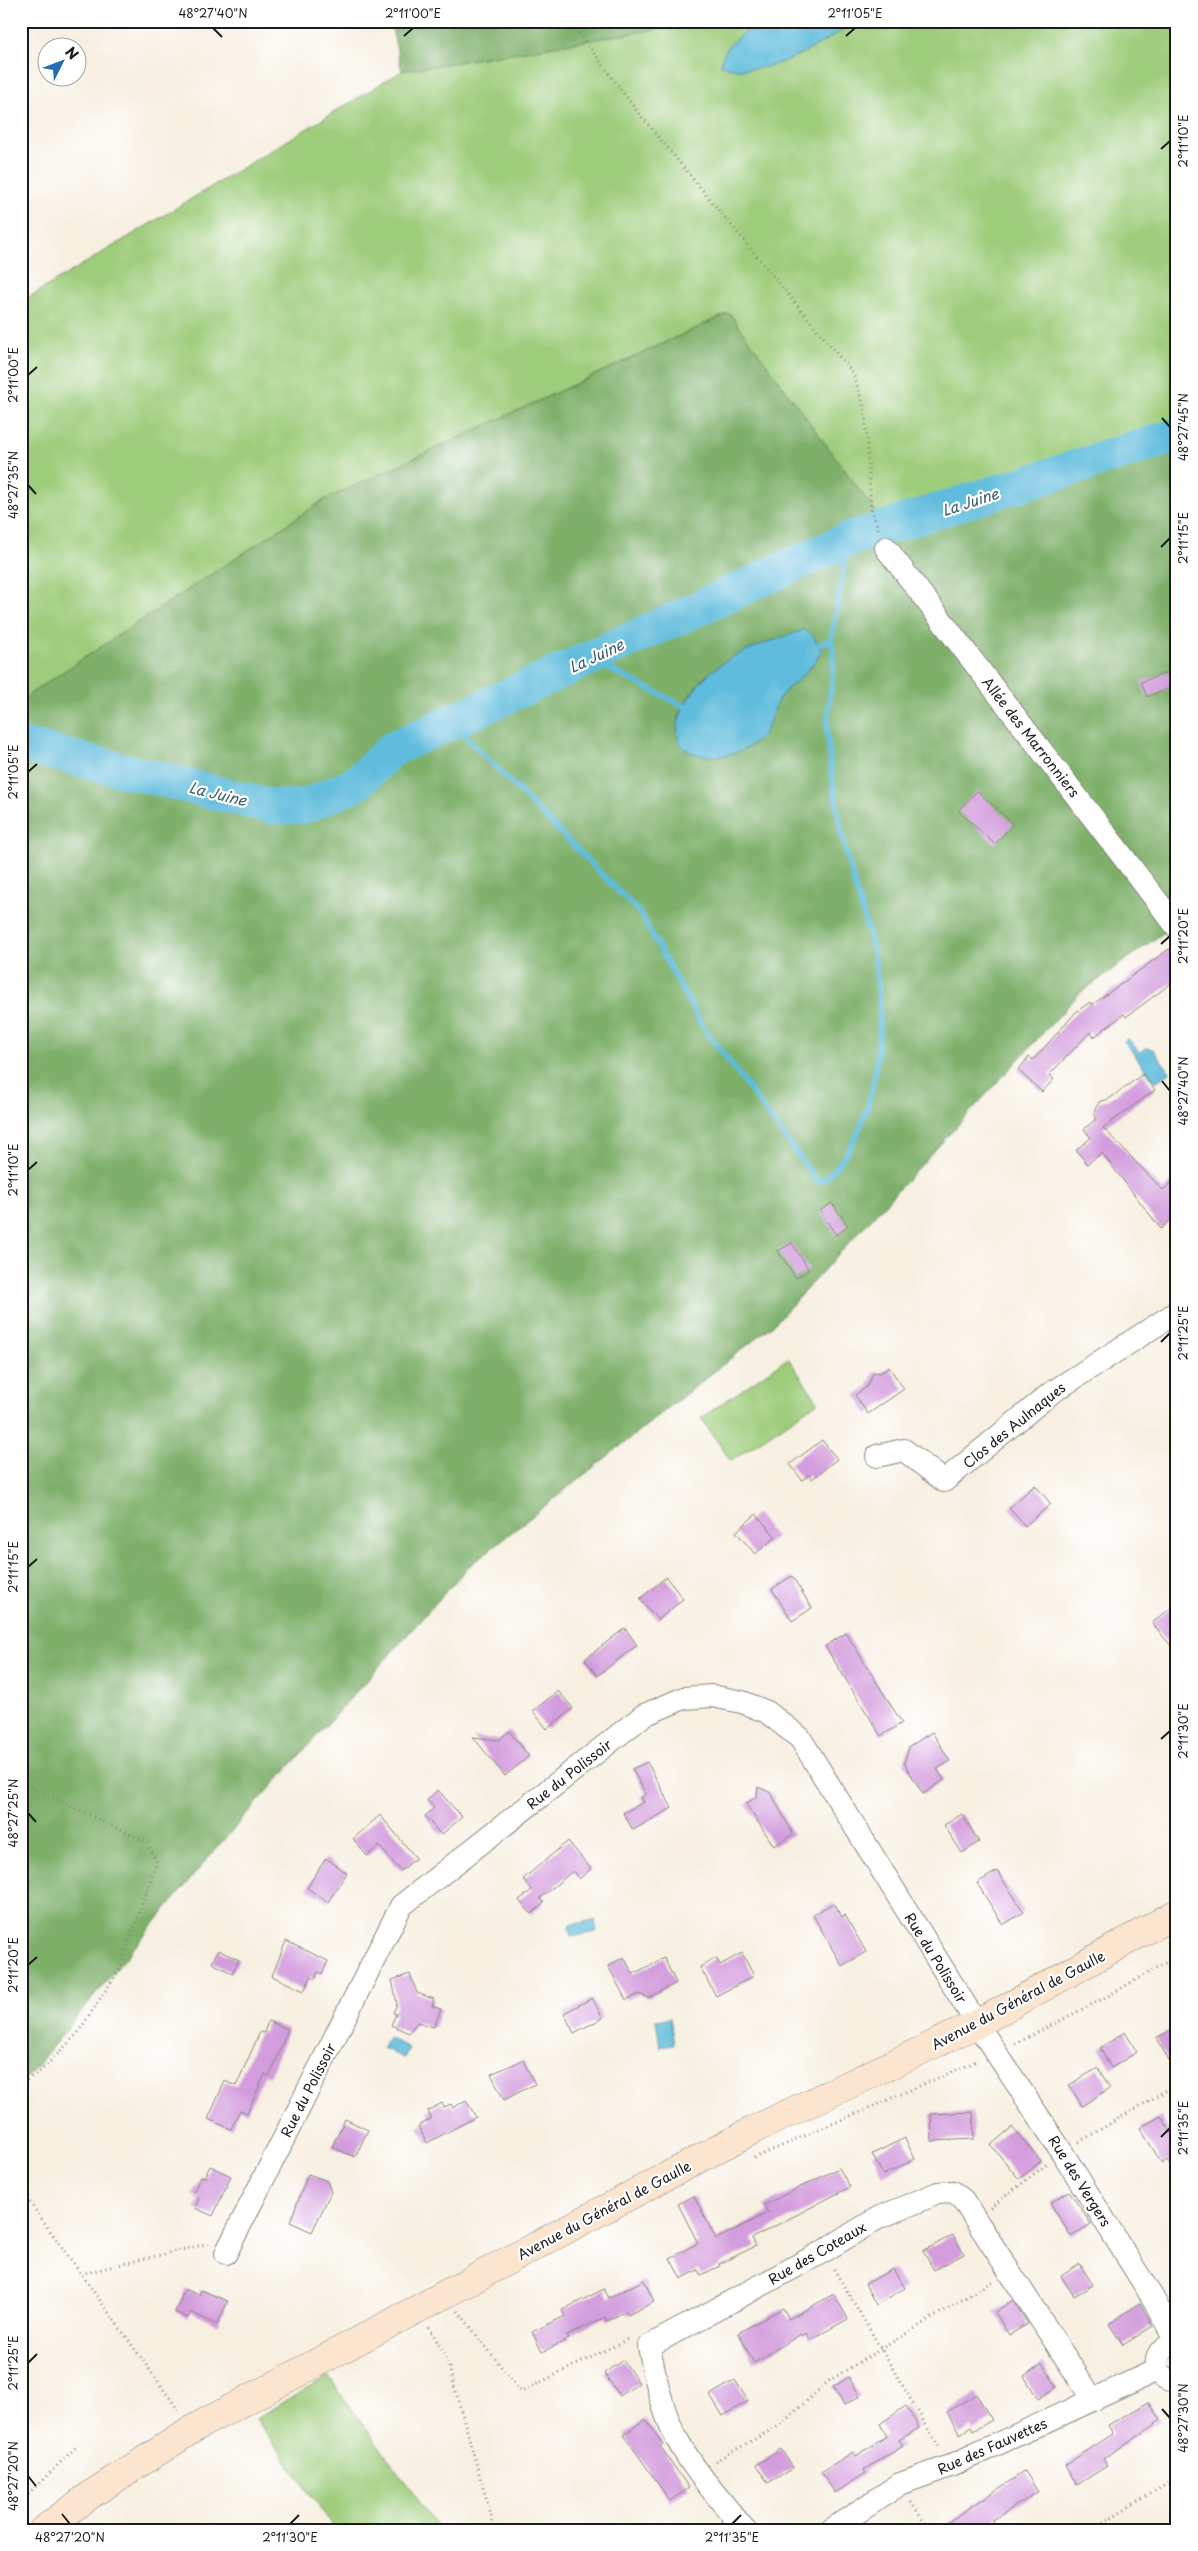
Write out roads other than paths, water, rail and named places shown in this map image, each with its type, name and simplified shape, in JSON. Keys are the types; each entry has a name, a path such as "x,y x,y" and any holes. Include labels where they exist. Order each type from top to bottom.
{"main road":[{"name":"Avenue du Général de Gaulle","path":"43,2530 92,2493 192,2430 755,2129 977,2024 1177,1913"}],"street":[{"name":"Allée des Marronniers","path":"886,548 1177,927"},
{"name":"Clos des Aulnaques","path":"877,1456 904,1450 944,1482 1051,1393 1177,1312"},
{"name":"Rue du Polissoir","path":"230,2245 401,1906 644,1715 684,1698 712,1696 742,1702 767,1712 800,1738 977,2024"},
{"name":"Rue des Vergers","path":"977,2024 1062,2152 1154,2300 1172,2334 1175,2344"},
{"name":"Rue des Coteaux","path":"745,2530 698,2471 672,2428 655,2378 649,2346 824,2252 878,2218 938,2193 953,2192 963,2200 1008,2272 1093,2400"},
{"path":"1175,2344 1163,2348 1159,2352 1156,2364 1157,2370 1165,2379 1177,2381"},
{"name":"Rue des Fauvettes","path":"832,2530 900,2484 950,2466 1157,2370"}],"water":[{"path":"763,21 857,21 810,50 774,65 756,69 739,69 721,65 722,58 730,45 749,29"},
{"path":"803,630 812,634 822,651 805,673 781,696 765,731 758,740 737,752 720,756 694,754 682,746 678,735 678,722 692,693 702,680 733,657"},
{"path":"1128,1038 1140,1053 1146,1048 1153,1049 1170,1072 1155,1082 1124,1041"},
{"path":"595,1920 597,1932 571,1937 569,1925"},
{"path":"670,2018 674,2044 660,2046 656,2020"},
{"path":"388,2037 409,2048 404,2058 383,2048"}],"waterway":[{"name":"La Juine","path":"21,745 274,807 305,806 356,784 392,749 849,539 1177,435"},
{"path":"451,722 640,913 700,1022 817,1181 822,1181 841,1160 857,1135 868,1106 875,1074 879,1041 880,1009 873,951 844,842 836,799 827,728 833,677 831,639 849,539"},
{"path":"811,649 831,639"},
{"path":"587,658 688,708"}]}
